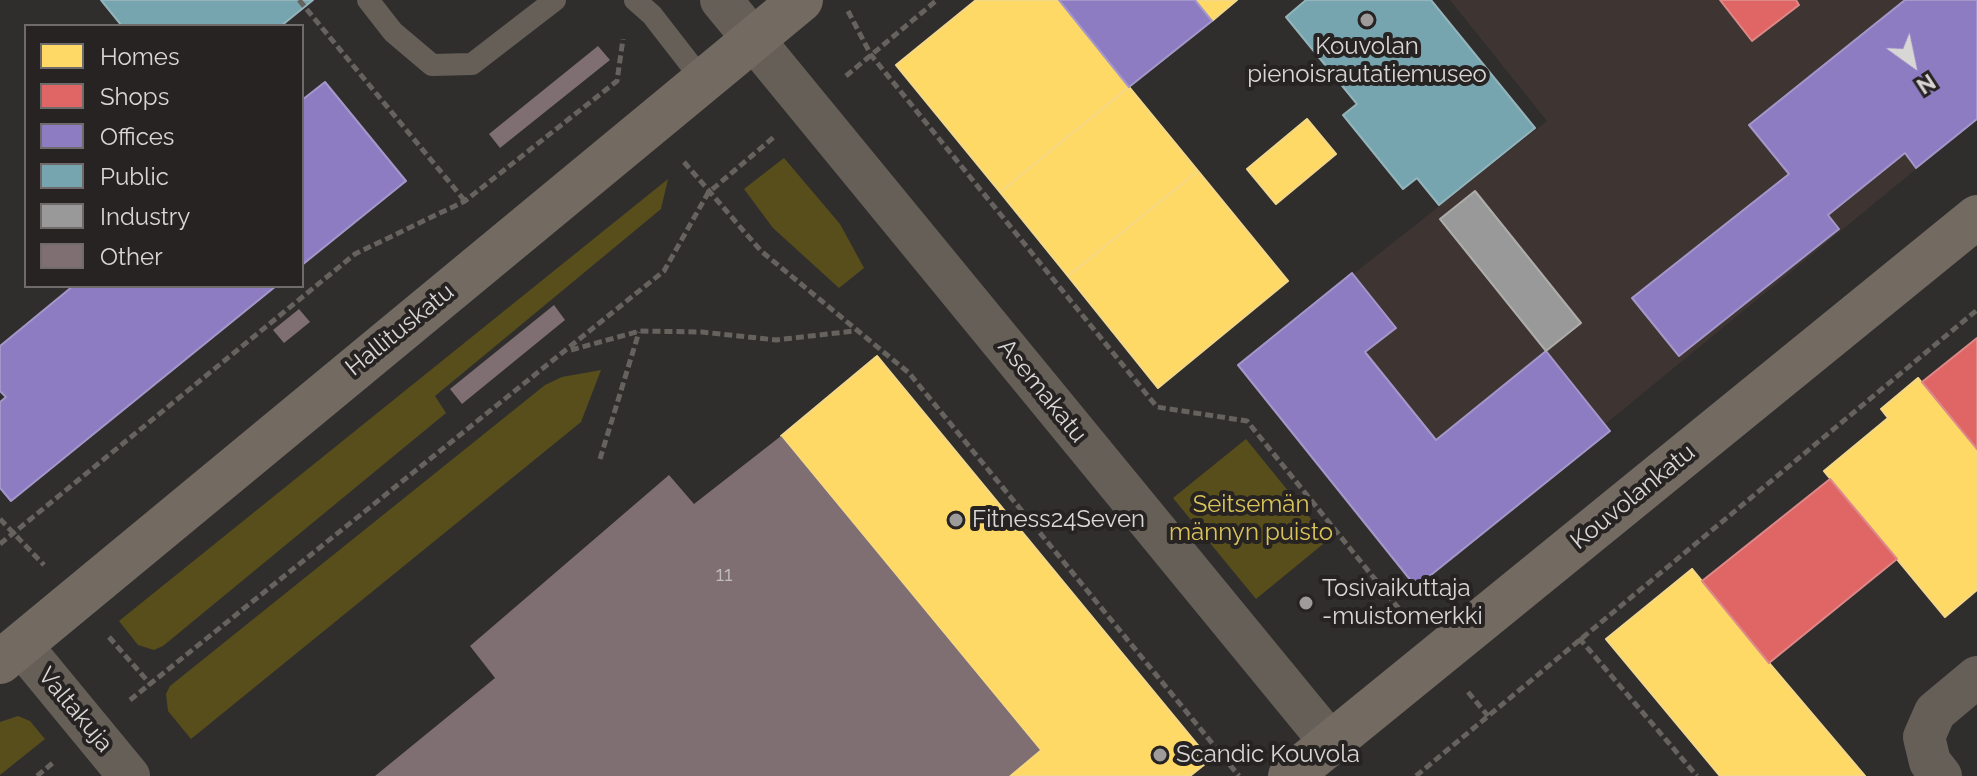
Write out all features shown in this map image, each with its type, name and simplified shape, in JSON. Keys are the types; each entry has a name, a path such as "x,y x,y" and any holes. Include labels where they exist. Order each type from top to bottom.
{"street":[{"name":"Asemakatu","path":"721,0 1330,742"},
{"name":"Hallituskatu","path":"11,654 801,0"},
{"name":"Kouvolankatu","path":"1290,776 1977,217"},
{"name":"Valtakuja","path":"11,654 129,776"},
{"path":"1941,776 1930,762 1924,737 1935,712 1977,677"}],"lane":[{"path":"368,0 393,32 432,65 472,64 555,0"},
{"path":"635,0 652,15 704,82"}],"path":[{"path":"299,0 465,201"},
{"path":"841,81 937,0"},
{"path":"856,22 871,55 1157,407 1247,421 1402,612"},
{"path":"0,544 355,254 465,201 617,81 623,39"},
{"path":"136,695 664,271 708,193 758,151"},
{"path":"685,163 761,251 909,373 1239,776"},
{"path":"1416,776 1977,310"},
{"path":"568,351 640,331 702,332 776,340 855,330"},
{"path":"600,459 640,331"},
{"path":"0,519 49,570"},
{"path":"106,633 151,685"},
{"path":"1579,638 1697,776"},
{"path":"37,776 55,761"}],"shaded area":[{"path":"1450,0 1977,0 1977,119 1413,582 1237,366 1547,121"}],"green space":[{"path":"784,158 840,224 864,268 839,288 773,228 744,189"},
{"path":"668,179 661,209 435,396 446,413 163,646 154,650 138,645 119,621"},
{"path":"601,370 581,422 191,739 168,711 166,694 170,686 545,385 562,377"},
{"name":"Seitsemän männyn puisto","path":"1246,439 1328,540 1256,599 1173,498"},
{"path":"18,716 30,721 45,739 0,775 0,722"}],"building: Homes":[{"path":"976,0 1059,0 1129,87 1000,192 896,65"},
{"path":"1195,0 1237,0 1212,21"},
{"path":"1129,87 1198,171 1068,276 1000,192"},
{"path":"1307,119 1336,154 1276,204 1247,169"},
{"path":"1198,171 1288,281 1158,388 1068,276"},
{"path":"877,356 1210,760 1190,776 1009,776 1040,750 781,436"},
{"path":"1918,378 1977,449 1977,590 1945,617 1824,471 1888,418 1881,409"},
{"path":"1692,569 1865,776 1720,776 1606,639"}],"building: Shops":[{"path":"1720,0 1796,0 1799,5 1752,41"},
{"path":"1977,338 1977,449 1922,382"},
{"path":"1830,479 1897,559 1769,663 1702,581"}],"building: Offices":[{"path":"1059,0 1195,0 1212,21 1129,87"},
{"path":"1905,0 1977,0 1977,119 1916,168 1905,153 1828,215 1839,229 1679,356 1632,298 1789,174 1749,125"},
{"path":"325,82 406,181 304,263 304,98"},
{"path":"1352,273 1396,328 1365,352 1436,440 1546,351 1610,431 1416,587 1238,365"},
{"path":"71,288 274,288 11,501 0,488 0,402 6,397 0,391 0,346"}],"building: Public":[{"path":"101,0 313,0 283,24 120,24"},
{"path":"1306,0 1431,0 1535,128 1439,205 1417,178 1403,189 1343,115 1357,104 1286,17"}],"building: Industry":[{"path":"1475,191 1581,323 1546,351 1440,219"}],"building: Other":[{"path":"598,46 610,60 500,148 489,134"},
{"path":"554,305 565,320 462,404 450,389"},
{"path":"299,309 310,322 284,343 273,330"},
{"path":"781,436 1040,750 1009,776 375,776 495,678 470,646 669,475 694,504"}],"place":[{"name":"Kouvolan pienoisrautatiemuseo","path":"1367,20"},
{"name":"Fitness24Seven","path":"956,520"},
{"name":"Tosivaikuttaja -muistomerkki","path":"1306,603"},
{"name":"Scandic Kouvola","path":"1160,755"}]}
